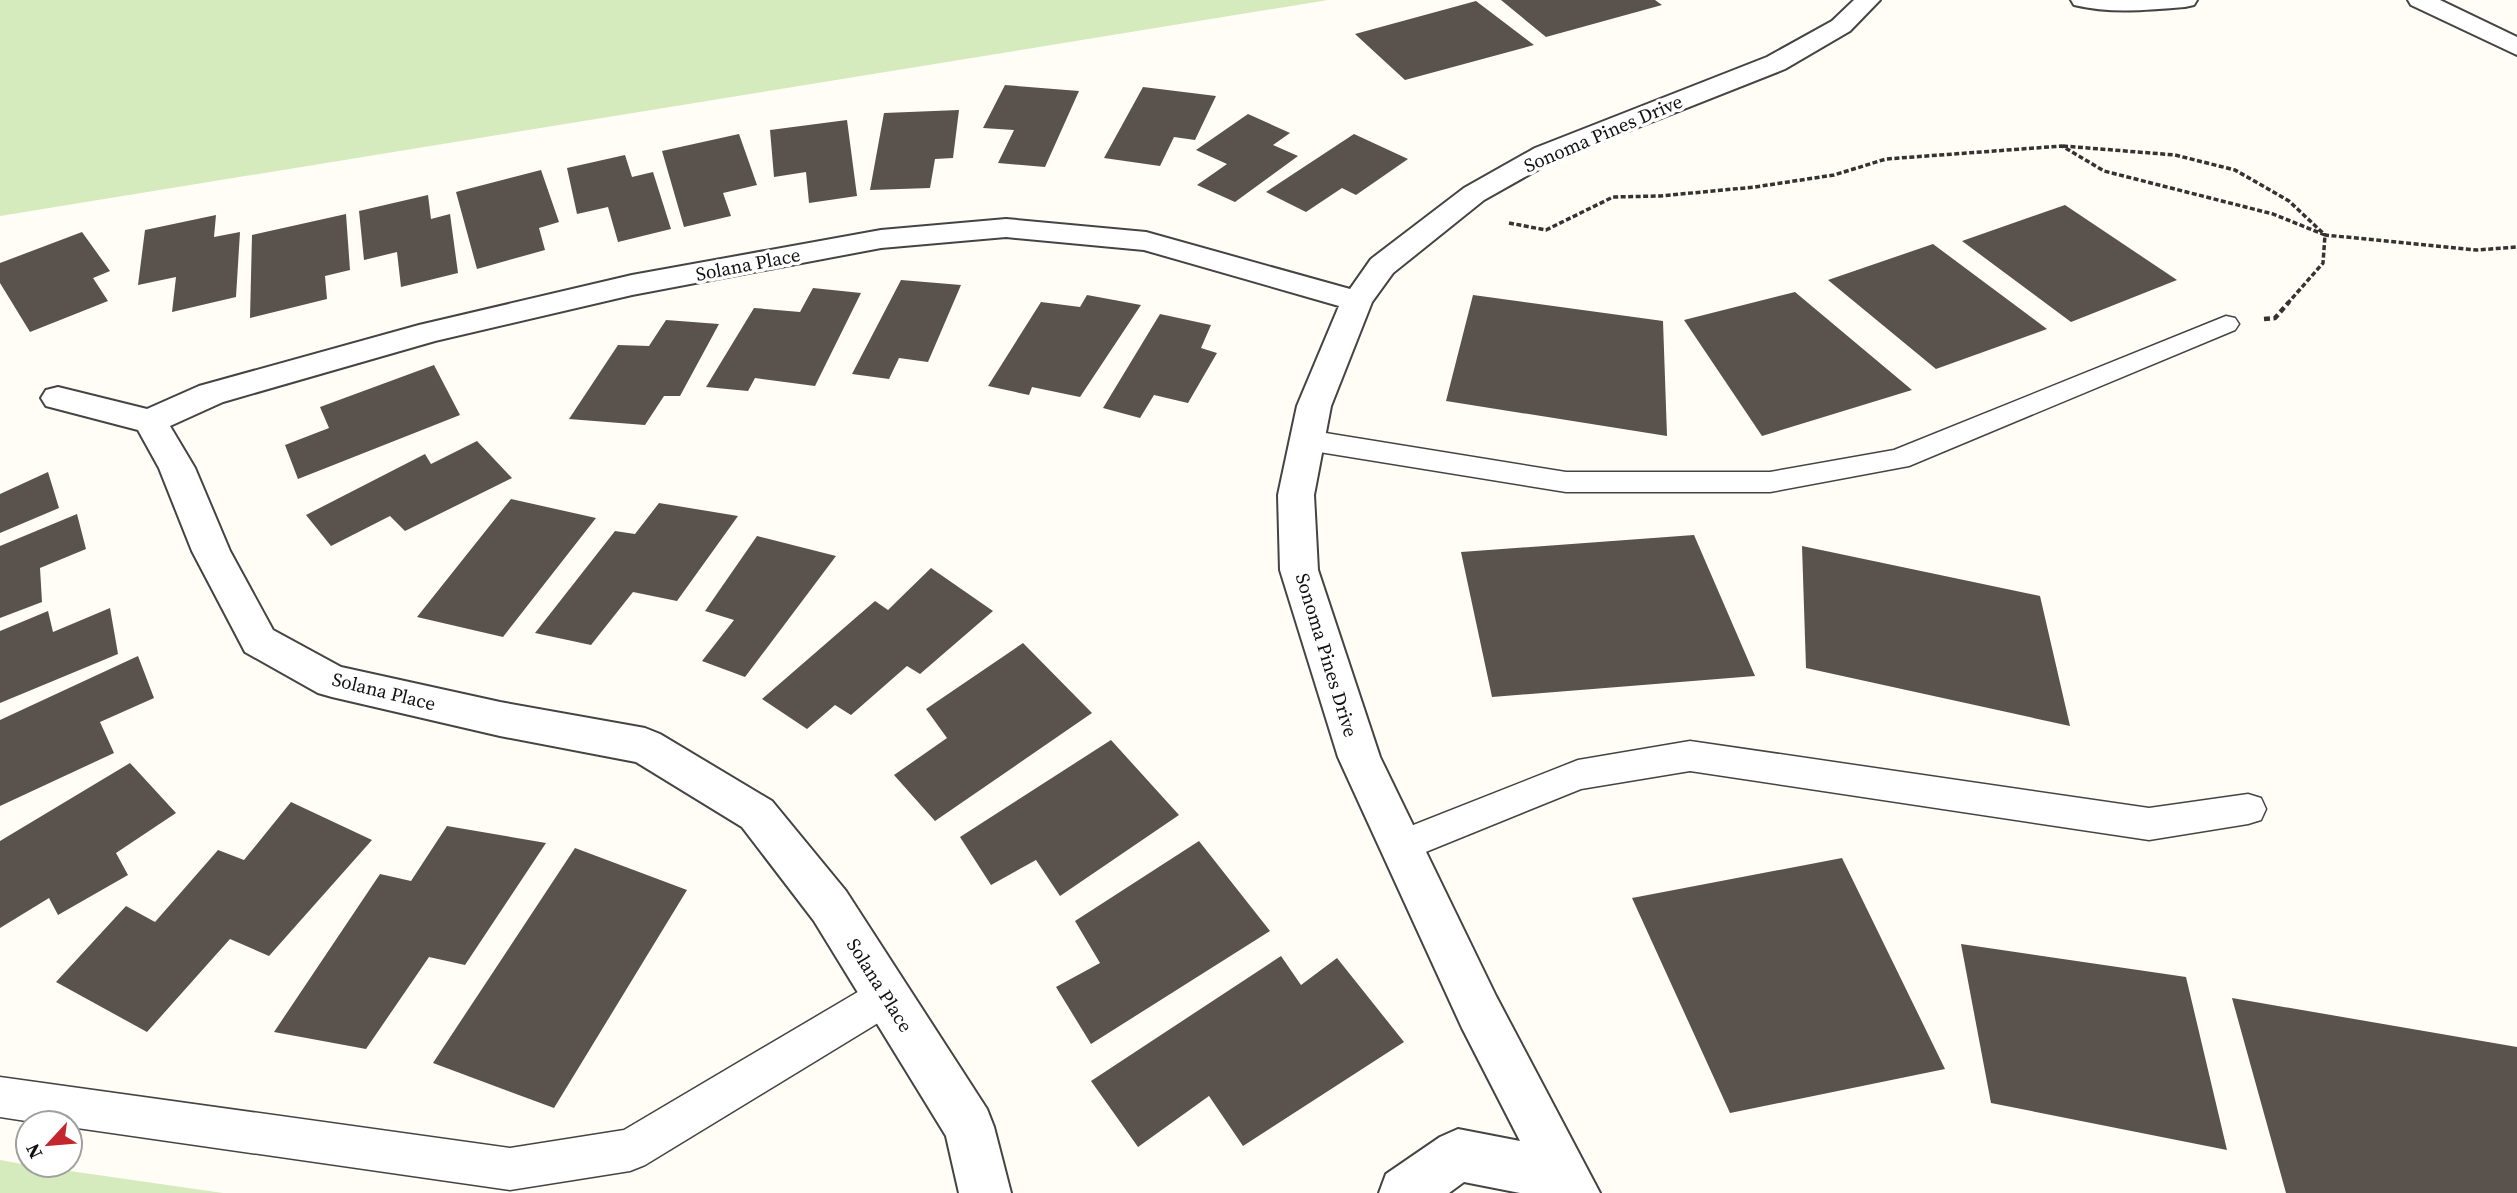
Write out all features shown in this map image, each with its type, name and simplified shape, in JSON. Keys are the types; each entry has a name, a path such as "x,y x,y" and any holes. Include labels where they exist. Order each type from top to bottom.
{"street":[{"name":"Sonoma Pines Drive","path":"1570,1184 1479,1012 1359,757 1299,570 1296,495 1314,406 1357,300 1382,266 1474,194 1545,154 1776,63 1841,26 1868,0"},
{"path":"2083,0 2121,5 2185,0"},
{"path":"2420,0 2517,47"},
{"name":"Solana Place","path":"985,1193 970,1127 830,906 757,814 645,746 500,719 332,681 259,641 211,551 177,468 150,421 211,394 429,332 632,285 881,239 1006,228 1146,241 1357,300"},
{"path":"58,398 150,421"},
{"path":"1405,1193 1458,1155 1570,1184"}],"lane":[{"path":"1307,440 1566,482 1770,482 1899,458 2226,324"},
{"path":"1401,846 1578,775 1690,756 2149,824 2248,809"},
{"path":"0,1097 510,1170 630,1150 887,996"}],"path":[{"path":"1450,212 1546,230 1613,197 1660,197 1755,187 1834,175 1886,159 2062,146 2175,155 2235,170 2289,201 2325,235"},
{"path":"2062,146 2104,171 2273,214 2325,235 2477,250 2517,247"},
{"path":"2226,324 2275,318 2323,263 2325,235"}],"green space":[{"path":"0,0 1328,0 0,216"},
{"path":"0,1160 14,1162 14,1179 84,1179 84,1173 223,1193 0,1193"}],"building":[{"path":"1501,0 1655,0 1662,5 1546,37"},
{"path":"1476,1 1534,45 1405,80 1355,34"},
{"path":"1005,85 1079,91 1045,167 998,163 1014,130 983,128"},
{"path":"1143,87 1216,96 1195,140 1174,137 1160,166 1104,158"},
{"path":"959,110 953,158 935,159 930,188 870,190 884,113"},
{"path":"1248,114 1290,133 1273,145 1298,156 1235,202 1197,185 1227,164 1196,150"},
{"path":"847,120 857,196 809,203 806,172 774,177 770,130"},
{"path":"739,134 757,185 723,193 731,216 684,227 662,151"},
{"path":"1354,134 1408,159 1356,195 1342,188 1306,212 1266,192"},
{"path":"625,155 632,177 653,172 671,229 618,242 608,207 577,214 567,168"},
{"path":"541,170 559,222 539,228 545,250 477,269 456,192"},
{"path":"428,195 431,219 450,214 458,273 401,287 397,252 364,260 359,211"},
{"path":"2065,205 2177,280 2071,322 1962,241"},
{"path":"346,214 350,270 325,276 327,299 250,318 252,235"},
{"path":"216,215 214,237 240,232 236,297 172,312 176,277 138,285 145,230"},
{"path":"82,232 110,271 93,278 108,301 30,332 0,283 0,263"},
{"path":"1933,244 2047,329 1936,369 1828,280"},
{"path":"901,280 961,285 928,362 899,358 889,379 852,374"},
{"path":"813,288 861,293 815,386 755,378 748,391 706,387 754,308 800,312"},
{"path":"1795,292 1912,390 1762,436 1684,320"},
{"path":"1087,295 1141,305 1080,397 1032,387 1029,395 988,386 1041,302 1080,307"},
{"path":"1473,295 1663,321 1667,436 1446,401"},
{"path":"1160,314 1211,325 1201,348 1217,353 1188,403 1154,395 1140,418 1103,408"},
{"path":"666,320 719,324 680,396 664,396 645,425 569,419 618,345 649,346"},
{"path":"434,365 460,415 298,479 285,445 329,428 320,407"},
{"path":"477,441 512,478 405,531 390,516 331,546 306,515 425,454 431,464"},
{"path":"48,472 59,508 0,533 0,494"},
{"path":"511,499 596,518 503,637 417,617"},
{"path":"659,503 738,516 677,601 633,592 591,645 535,633 615,531 635,534"},
{"path":"77,514 86,549 40,568 42,602 0,618 0,546"},
{"path":"1694,535 1755,676 1492,697 1461,552"},
{"path":"757,536 836,556 745,677 702,661 734,620 705,611"},
{"path":"1802,546 2040,596 2070,726 1806,668"},
{"path":"931,568 993,611 920,674 907,666 851,715 835,705 807,729 762,699 875,601 888,610"},
{"path":"110,608 118,654 0,703 0,631 48,611 53,632"},
{"path":"1023,643 1092,713 935,821 894,775 947,738 926,709"},
{"path":"138,656 154,698 100,722 114,753 0,806 0,720"},
{"path":"1111,740 1179,815 1060,896 1036,860 991,885 960,837"},
{"path":"130,763 176,813 116,853 128,875 58,915 49,898 0,928 0,841"},
{"path":"291,802 372,840 269,956 230,939 147,1032 56,982 126,906 155,922 218,850 244,860"},
{"path":"447,826 546,843 465,965 429,957 366,1049 274,1032 380,874 411,881"},
{"path":"1199,841 1270,931 1091,1044 1056,987 1100,963 1075,921"},
{"path":"575,848 687,890 554,1108 433,1063"},
{"path":"1842,858 1945,1069 1730,1113 1632,898"},
{"path":"1961,944 2186,977 2227,1150 1991,1103"},
{"path":"1281,956 1301,985 1337,958 1404,1042 1243,1146 1209,1096 1138,1147 1091,1081"},
{"path":"2232,998 2517,1047 2517,1193 2286,1193"}]}
